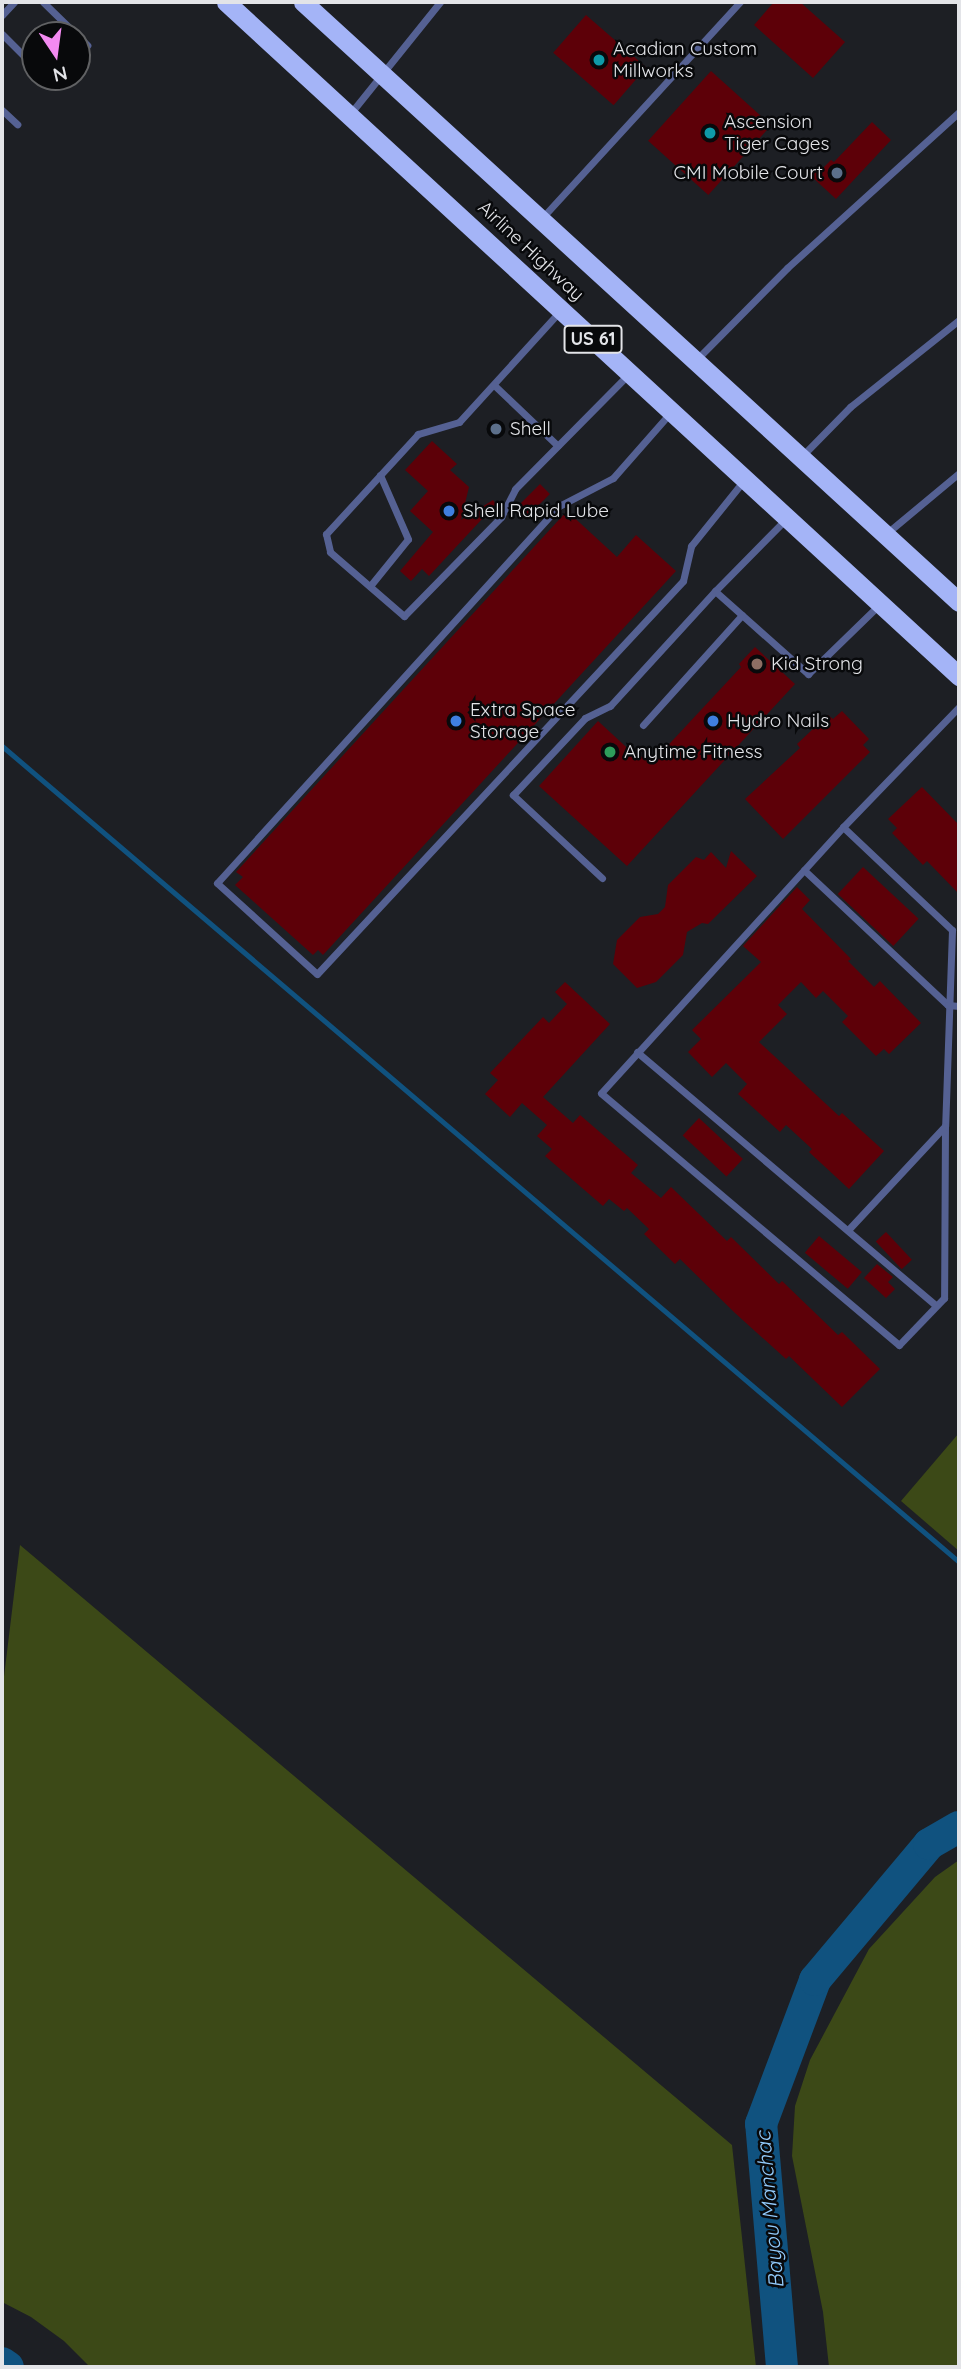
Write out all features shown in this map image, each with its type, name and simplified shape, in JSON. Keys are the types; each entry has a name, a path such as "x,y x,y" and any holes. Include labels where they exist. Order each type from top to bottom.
{"highway":[{"name":"Airline Highway","path":"226,2 959,676"},
{"name":"Airline Highway","path":"303,2 959,602"}],"lane":[{"path":"2,15 14,2"},
{"path":"43,2 63,21"},
{"path":"349,115 440,2"},
{"path":"541,220 740,2"},
{"path":"2,34 21,53"},
{"path":"2,110 17,124"},
{"path":"695,361 787,268 959,112"},
{"path":"561,310 459,422 418,434 326,534 330,552 404,616 502,517 515,489 630,373"},
{"path":"802,457 850,407 959,320"},
{"path":"494,386 558,446"},
{"path":"672,412 613,478 559,506 217,883 317,974 683,581 691,547 745,479"},
{"path":"886,534 959,473"},
{"path":"370,586 408,539 380,475"},
{"path":"602,878 513,796 584,718 610,706 715,591 788,518"},
{"path":"715,591 808,674 881,604"},
{"path":"643,725 742,615"},
{"path":"843,827 952,930 945,1126 944,1298 899,1345 601,1093 843,827 959,707"},
{"path":"804,870 948,1005 959,1006"},
{"path":"636,1052 936,1306"},
{"path":"848,1230 945,1126"}],"green space":[{"path":"959,1433 959,1551 901,1501"},
{"path":"20,1545 732,2145 756,2367 90,2367 64,2341 31,2317 2,2302 2,1693"},
{"path":"959,1860 959,2367 829,2367 823,2312 792,2156 795,2106 810,2060 869,1949 935,1877"}],"building":[{"path":"774,2 800,2 845,42 813,78 754,25"},
{"name":"Acadian Custom Millworks","path":"586,15 646,67 614,105 553,53"},
{"name":"Ascension Tiger Cages","path":"711,71 771,125 708,195 648,141"},
{"path":"872,122 891,140 836,199 811,176 820,166 823,168 831,160 834,162"},
{"name":"Shell Rapid Lube","path":"432,441 457,464 450,470 469,487 461,520 493,500 496,504 429,576 422,569 411,581 400,571 433,532 410,511 428,491 405,470"},
{"path":"540,484 550,494 529,515 519,505"},
{"name":"Extra Space Storage","path":"567,511 617,557 636,535 676,571 323,955 318,950 313,955 235,885 243,877 236,872"},
{"path":"755,647 795,684 627,866 539,786 598,721 637,757 659,755 741,667 739,664"},
{"path":"842,711 869,739 863,745 870,752 783,839 745,799 800,748 797,744 828,715 833,719"},
{"path":"922,787 959,825 959,894 927,861 923,865 892,833 897,828 888,819"},
{"path":"731,851 757,876 708,924 702,923 687,932 683,955 656,982 637,988 613,964 617,940 640,917 658,914 665,907 668,885 696,857 704,860 711,852 726,868"},
{"path":"863,867 919,919 893,946 838,894"},
{"path":"797,887 810,900 802,909 851,959 848,961 874,987 880,981 921,1023 889,1054 884,1049 876,1056 842,1022 848,1016 823,991 816,998 801,982 778,1005 787,1014 759,1042 839,1116 842,1113 884,1151 849,1189 809,1152 812,1149 786,1125 780,1132 738,1094 747,1084 726,1063 712,1077 688,1052 701,1039 692,1030 761,962 743,946"},
{"path":"565,982 610,1024 543,1097 573,1123 580,1115 638,1165 631,1173 661,1198 671,1187 727,1241 731,1237 779,1284 782,1281 838,1335 842,1332 880,1369 842,1407 789,1356 786,1359 735,1313 680,1259 675,1264 644,1234 649,1229 627,1208 624,1211 609,1199 603,1206 545,1156 552,1149 537,1136 547,1125 522,1103 510,1117 485,1094 498,1080 490,1073 543,1017 549,1023 567,1004 555,992"},
{"path":"699,1118 743,1159 727,1176 683,1136"},
{"path":"886,1232 912,1260 902,1269 876,1242"},
{"path":"819,1236 862,1272 848,1289 805,1253"},
{"path":"877,1264 893,1277 888,1282 895,1289 886,1298 864,1278"}],"waterway":[{"path":"2,746 959,1562"},
{"name":"Bayou Manchac","path":"782,2367 761,2124 815,1980 929,1844 959,1827"},
{"name":"Bayou Manchac","path":"2,2363 8,2367"}],"place":[{"name":"Acadian Custom Millworks","path":"599,60"},
{"name":"Ascension Tiger Cages","path":"710,133"},
{"name":"CMI Mobile Court","path":"837,173"},
{"name":"Shell","path":"496,429"},
{"name":"Shell Rapid Lube","path":"449,511"},
{"name":"Kid Strong","path":"757,664"},
{"name":"Extra Space Storage","path":"456,721"},
{"name":"Hydro Nails","path":"713,721"},
{"name":"Anytime Fitness","path":"610,752"}]}
